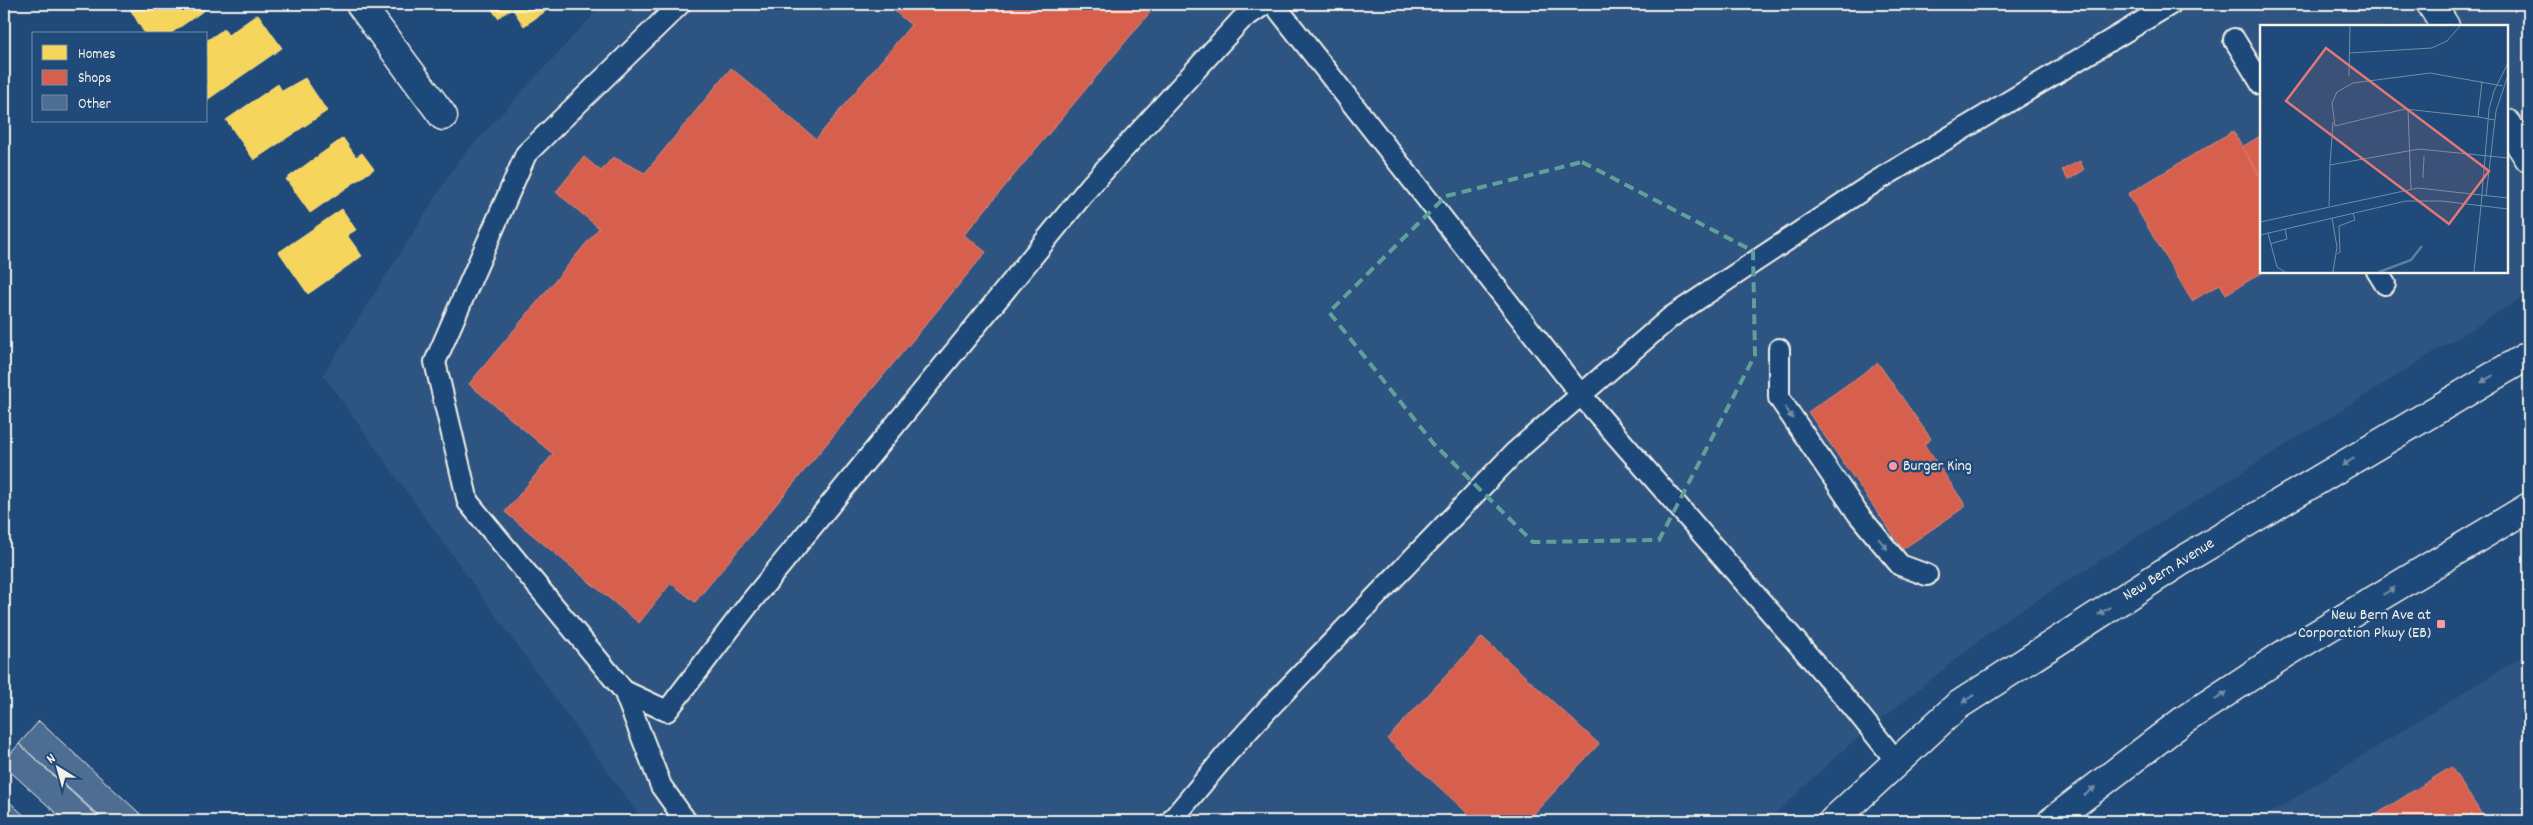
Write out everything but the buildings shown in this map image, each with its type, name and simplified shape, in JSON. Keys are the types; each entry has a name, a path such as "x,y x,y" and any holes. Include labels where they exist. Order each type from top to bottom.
{"main road":[{"path":"360,4 443,116"},
{"path":"2431,4 2444,25"},
{"path":"2508,126 2529,158"},
{"name":"New Bern Avenue","path":"1833,821 1957,706 2164,573 2529,354"},
{"path":"2052,821 2184,720 2286,653 2529,507"}],"lane":[{"path":"680,4 526,154 435,362 468,502 624,691 661,786 686,821"},
{"path":"624,691 667,711 755,597 1090,186 1240,20 1265,4"},
{"path":"1274,4 1581,395 1853,707 1897,762"},
{"path":"1171,821 1226,755 1515,452 1671,317 1875,182 2171,4"},
{"path":"2234,39 2260,82"},
{"path":"1779,350 1779,398 1858,514 1894,558 1900,565 1927,574"}],"highlighted area":[{"path":"1582,162 1753,251 1755,355 1659,540 1533,542 1434,444 1329,312 1446,196"}],"shaded area":[{"path":"603,4 2529,4 2529,293 2005,620 1843,750 1768,821 643,821 323,375 459,160"},
{"path":"2529,652 2529,821 2257,821"}],"place":[{"name":"Burger King","path":"1893,466"},
{"name":"New Bern Ave at Corporation Pkwy (EB)","path":"2441,624"}]}
